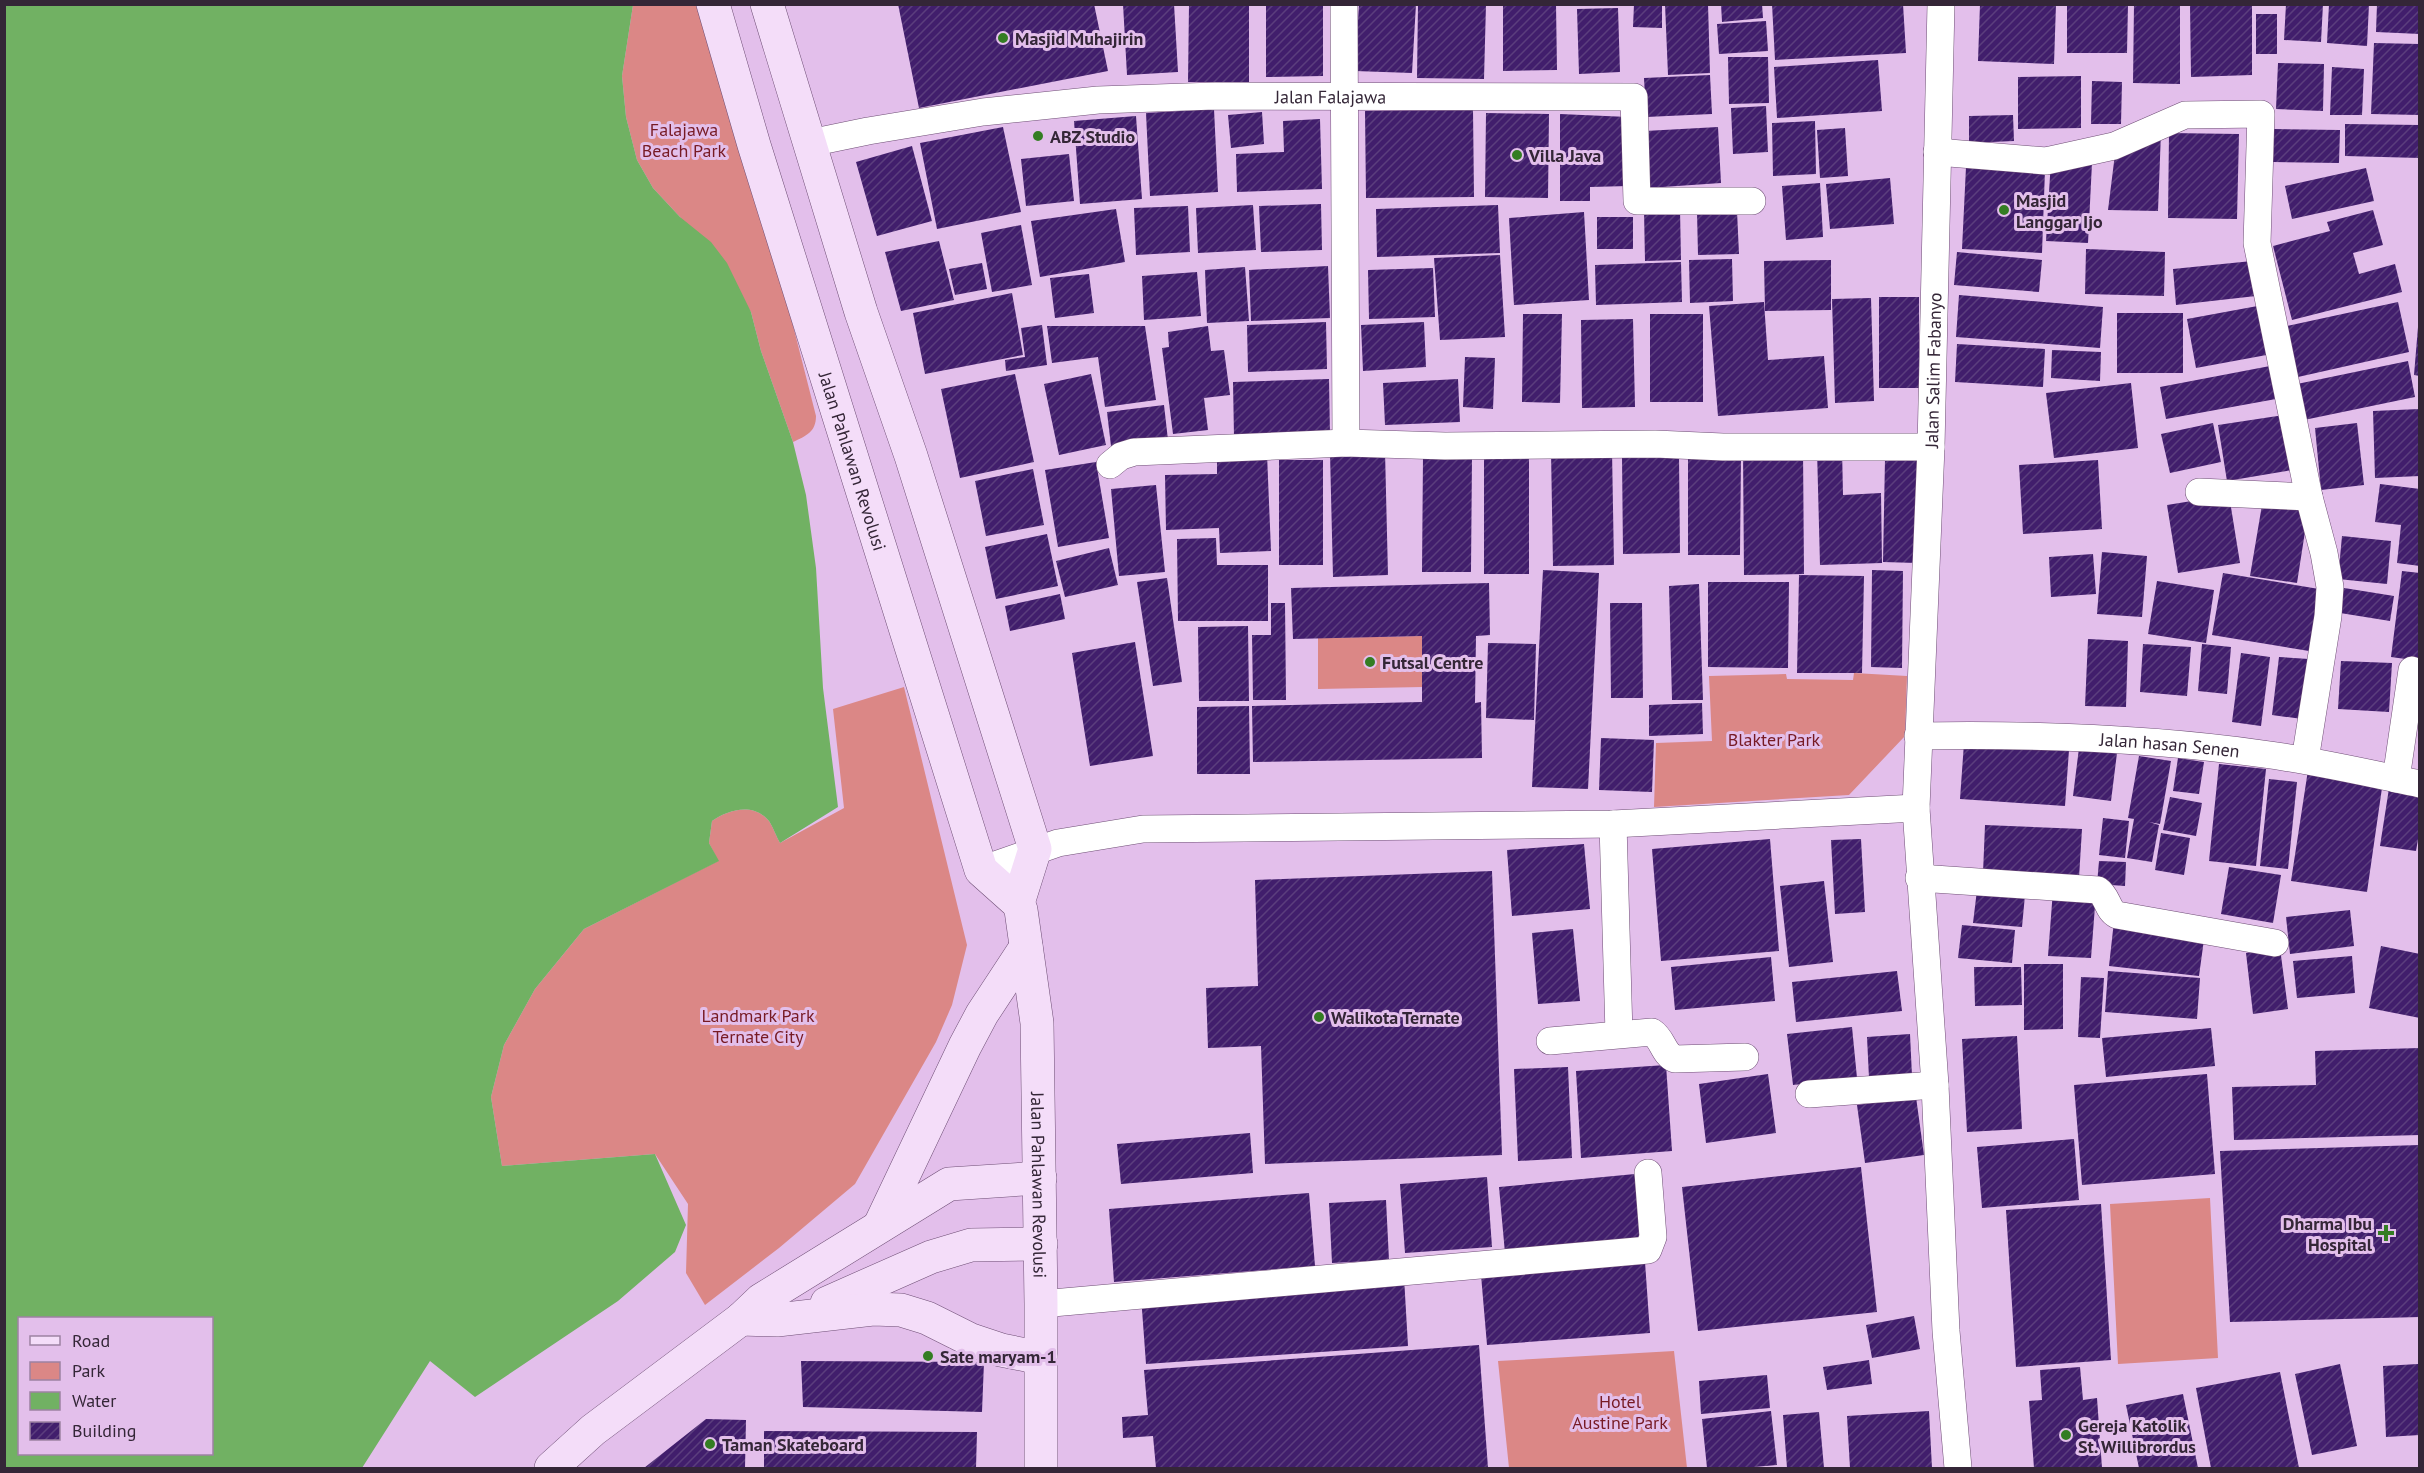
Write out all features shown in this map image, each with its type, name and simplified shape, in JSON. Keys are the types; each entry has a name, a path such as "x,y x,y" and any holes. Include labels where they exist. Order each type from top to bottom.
{"street":[{"name":"Jalan Pahlawan Revolusi","path":"712,4 981,870"},
{"path":"767,4 861,312 911,456 1035,849"},
{"path":"1344,4 1346,443"},
{"name":"Jalan Salim Fabanyo","path":"1941,4 1931,447 1916,808 1935,1085 1946,1331 1958,1468"},
{"name":"Jalan Falajawa","path":"810,143 925,121 1087,101 1215,96 1345,95 1634,97 1637,201 1752,201"},
{"path":"1937,152 2046,161 2114,146 2185,115 2261,114 2257,243 2309,497 2324,553 2330,587 2328,616 2305,760"},
{"path":"1110,465 1121,456 1134,452 1346,443 1445,446 1655,444 1723,447 1931,447"},
{"path":"2199,492 2309,497"},
{"path":"2408,781 2412,670"},
{"name":"Jalan hasan Senen","path":"1918,736 2010,735 2095,738 2221,748 2305,760 2408,781"},
{"path":"1018,903 981,870 1035,849 1058,843 1143,829 1613,824 1916,808"},
{"path":"1613,824 1619,1034"},
{"name":"Jalan Pahlawan Revolusi","path":"1035,849 1018,903 1037,1023 1041,1244 1041,1468"},
{"path":"1919,878 2098,890 2117,915 2275,943"},
{"path":"880,1225 965,1046 982,1014 1026,947"},
{"path":"1550,1041 1652,1032 1658,1036 1666,1053 1675,1059 1745,1057"},
{"path":"1809,1094 1935,1085"},
{"path":"1041,1304 1648,1250 1653,1237 1648,1173"},
{"path":"551,1468 592,1430 741,1319 761,1300 880,1225 950,1184 1040,1178"},
{"path":"777,1320 840,1298 931,1257 971,1245 1041,1244"},
{"path":"741,1319 777,1320 873,1308 901,1310 927,1318 971,1340 1001,1350 1041,1358"}],"green space":[{"name":"Falajawa Beach Park","path":"633,5 696,5 785,294 816,416 812,430 793,442 761,351 751,312 680,217 653,188 637,160 626,117 622,76"},
{"name":"Futsal Centre","path":"1422,636 1423,687 1318,689 1318,638"},
{"name":"Blakter Park","path":"1854,673 1907,676 1905,736 1849,795 1654,807 1656,743 1712,741 1709,676 1786,674 1787,679 1853,680"},
{"name":"Landmark Park Ternate City","path":"904,687 967,945 952,1005 936,1042 855,1184 779,1248 705,1305 686,1273 688,1204 655,1154 502,1166 491,1097 504,1045 535,989 584,929 718,861 709,843 712,821 733,811 756,811 769,821 780,843 844,808 833,709"},
{"path":"2210,1198 2218,1358 2118,1364 2110,1204"},
{"name":"Hotel Austine Park","path":"1674,1351 1687,1468 1509,1468 1498,1361"}],"water":[{"path":"5,4 633,5 622,76 626,117 637,160 653,188 680,217 711,242 727,263 751,312 761,351 793,442 806,495 816,568 823,688 838,807 780,843 769,821 756,811 733,811 712,821 709,843 719,861 584,929 535,989 504,1045 491,1097 502,1166 655,1154 686,1225 675,1252 618,1301 475,1397 430,1361 362,1468 5,1468"}],"building":[{"name":"Masjid Muhajirin","path":"898,4 1094,4 1108,71 919,108"},
{"path":"1123,4 1174,4 1178,72 1127,75"},
{"path":"1189,4 1249,4 1249,82 1188,82"},
{"path":"1266,4 1323,4 1323,76 1266,77"},
{"path":"1359,4 1416,4 1412,73 1355,71"},
{"path":"1418,4 1486,4 1484,79 1417,78"},
{"path":"1503,4 1556,4 1557,70 1503,71"},
{"path":"1634,4 1662,4 1662,28 1633,27"},
{"path":"1665,4 1708,4 1710,73 1668,75"},
{"path":"1721,4 1762,4 1763,18 1722,22"},
{"path":"1772,4 1903,4 1906,53 1775,60"},
{"path":"1980,4 2056,4 2054,64 1978,61"},
{"path":"2067,4 2128,4 2127,53 2067,53"},
{"path":"2134,4 2180,4 2180,84 2133,83"},
{"path":"2190,4 2252,4 2252,75 2191,77"},
{"path":"2286,4 2323,4 2321,42 2284,40"},
{"path":"2329,4 2369,4 2367,46 2327,43"},
{"path":"2377,4 2420,4 2420,34 2376,32"},
{"path":"1618,8 1620,72 1579,74 1577,9"},
{"path":"2256,14 2277,14 2277,54 2256,54"},
{"path":"1766,21 1768,51 1719,54 1717,24"},
{"path":"2374,43 2420,44 2420,115 2371,114"},
{"path":"1728,57 1768,57 1769,103 1729,104"},
{"path":"1878,60 1882,111 1777,118 1774,67"},
{"path":"2278,63 2324,64 2323,111 2276,109"},
{"path":"2332,67 2364,69 2362,115 2330,115"},
{"path":"1710,75 1712,114 1646,117 1644,78"},
{"path":"2081,76 2081,128 2018,129 2018,77"},
{"path":"2092,81 2122,82 2121,124 2091,124"},
{"path":"1766,106 1768,152 1733,154 1731,108"},
{"path":"1214,109 1218,192 1150,196 1146,113"},
{"path":"1473,110 1474,197 1366,198 1365,111"},
{"path":"1262,112 1264,144 1231,148 1228,115"},
{"name":"Villa Java","path":"1486,113 1549,114 1548,198 1485,197"},
{"path":"1560,114 1628,117 1629,186 1590,187 1590,201 1560,201"},
{"path":"2013,115 2014,141 1969,143 1969,116"},
{"path":"1136,116 1142,199 1080,204 1074,121"},
{"path":"1320,119 1322,189 1237,192 1236,154 1284,152 1283,121"},
{"path":"1815,121 1816,174 1773,176 1772,123"},
{"path":"2345,124 2420,125 2420,158 2345,156"},
{"path":"1003,127 1021,212 937,229 920,143"},
{"path":"1718,127 1721,183 1648,188 1645,131"},
{"path":"1845,128 1848,176 1820,178 1817,130"},
{"path":"2274,129 2340,130 2339,163 2273,162"},
{"path":"2161,132 2158,211 2108,210 2116,146"},
{"path":"2169,133 2239,134 2237,219 2168,218"},
{"path":"912,146 932,221 877,236 856,162"},
{"path":"1069,154 1074,201 1026,206 1021,159"},
{"path":"2051,160 2092,163 2088,243 2046,241"},
{"name":"Masjid Langgar Ijo","path":"1966,167 2045,170 2042,253 1962,249"},
{"path":"2366,168 2374,201 2292,219 2285,186"},
{"path":"1890,178 1894,224 1830,229 1826,184"},
{"path":"1820,183 1823,237 1786,240 1782,186"},
{"path":"1321,204 1322,250 1261,252 1259,206"},
{"path":"1253,205 1256,250 1198,253 1196,208"},
{"path":"1498,205 1500,253 1377,257 1376,209"},
{"path":"1188,206 1190,252 1136,255 1134,208"},
{"path":"1116,209 1125,262 1040,277 1031,221"},
{"path":"1680,209 1681,260 1645,261 1644,210"},
{"path":"2373,210 2383,245 2353,253 2359,274 2395,264 2402,292 2292,320 2273,246 2330,231 2327,222"},
{"path":"1737,211 1739,254 1698,255 1697,212"},
{"path":"1584,212 1589,300 1514,305 1509,218"},
{"path":"1597,217 1633,217 1633,249 1597,249"},
{"path":"1021,225 1032,285 992,292 981,233"},
{"path":"939,241 954,300 901,311 885,252"},
{"path":"2086,249 2165,252 2164,296 2085,294"},
{"path":"1957,252 2042,260 2039,292 1954,285"},
{"path":"1500,255 1505,337 1440,340 1434,258"},
{"path":"1732,259 1733,301 1690,303 1689,260"},
{"path":"1831,260 1831,310 1765,311 1764,261"},
{"path":"2252,261 2256,296 2176,305 2173,269"},
{"path":"1681,262 1682,302 1596,305 1595,265"},
{"path":"982,263 987,289 955,295 949,269"},
{"path":"1328,266 1330,318 1251,321 1249,270"},
{"path":"1245,267 1249,321 1207,323 1205,270"},
{"path":"1433,268 1435,317 1369,319 1368,270"},
{"path":"1197,272 1201,316 1144,320 1142,276"},
{"path":"1089,274 1094,313 1055,318 1050,278"},
{"path":"1012,293 1023,355 925,374 913,313"},
{"path":"1959,295 2103,307 2100,348 1956,337"},
{"path":"1879,297 1919,297 1919,388 1879,388"},
{"path":"1871,298 1874,401 1835,403 1832,299"},
{"path":"1764,302 1768,360 1824,356 1828,408 1718,416 1709,306"},
{"path":"2398,302 2409,352 2298,377 2287,326"},
{"path":"2263,305 2272,354 2196,368 2187,319"},
{"path":"2117,313 2183,313 2183,373 2117,373"},
{"path":"1523,314 1562,314 1560,403 1522,402"},
{"path":"1650,314 1703,314 1703,402 1650,402"},
{"path":"1633,319 1635,407 1582,408 1581,320"},
{"path":"1326,322 1327,369 1248,372 1247,325"},
{"path":"1424,322 1426,367 1363,371 1361,325"},
{"path":"1042,325 1047,365 1006,371 1005,360 1025,357 1021,328"},
{"path":"1047,326 1145,326 1156,400 1105,407 1098,357 1052,363"},
{"path":"1208,326 1211,351 1224,350 1230,395 1204,398 1208,430 1173,434 1162,348 1169,347 1168,332"},
{"path":"2418,327 2420,327 2420,376 2414,375"},
{"path":"1957,344 2045,349 2043,387 1955,382"},
{"path":"2052,350 2101,352 2100,381 2051,378"},
{"path":"1465,357 1495,358 1493,409 1463,407"},
{"path":"2408,361 2415,397 2304,420 2297,384"},
{"path":"2270,366 2276,399 2166,419 2160,387"},
{"path":"1015,374 1034,462 960,478 941,389"},
{"path":"1091,374 1106,445 1059,455 1044,384"},
{"path":"1329,379 1330,435 1234,437 1233,382"},
{"path":"1458,379 1460,422 1385,425 1383,383"},
{"path":"2131,383 2138,448 2054,458 2046,393"},
{"path":"1164,405 1168,440 1111,446 1107,412"},
{"path":"2420,409 2420,476 2375,478 2373,411"},
{"path":"2284,415 2292,470 2227,481 2218,425"},
{"path":"2213,423 2221,462 2170,473 2161,434"},
{"path":"2357,423 2364,485 2321,490 2315,428"},
{"path":"1842,448 1843,495 1881,493 1882,563 1820,565 1817,449"},
{"path":"1743,449 1803,449 1804,574 1744,575"},
{"path":"1612,450 1614,565 1553,566 1551,451"},
{"path":"1385,451 1388,575 1333,577 1330,453"},
{"path":"1484,453 1529,453 1529,574 1484,574"},
{"path":"1267,454 1271,551 1220,553 1219,528 1166,530 1165,475 1217,474 1217,457"},
{"path":"1423,456 1472,456 1471,572 1422,572"},
{"path":"1622,456 1679,456 1680,553 1623,554"},
{"path":"1688,456 1741,456 1740,555 1688,555"},
{"path":"1885,459 1919,459 1917,563 1883,562"},
{"path":"1279,460 1323,460 1323,565 1279,565"},
{"path":"2098,460 2102,529 2023,534 2019,465"},
{"path":"1096,462 1109,538 1058,547 1045,470"},
{"path":"1033,469 1044,525 986,536 975,481"},
{"path":"2380,484 2420,489 2420,566 2397,563 2401,525 2375,522"},
{"path":"1156,485 1165,572 1119,576 1111,489"},
{"path":"2229,495 2240,563 2178,573 2167,505"},
{"path":"2263,499 2309,506 2297,583 2250,576"},
{"path":"1047,534 1058,586 996,599 985,547"},
{"path":"2342,536 2391,541 2387,584 2338,579"},
{"path":"1216,538 1217,565 1268,565 1268,621 1178,621 1177,539"},
{"path":"1109,548 1118,585 1065,597 1056,561"},
{"path":"2102,552 2147,556 2142,617 2097,614"},
{"path":"2093,554 2096,594 2051,597 2049,557"},
{"path":"1543,570 1599,573 1588,789 1532,787"},
{"path":"1872,570 1903,571 1902,668 1871,667"},
{"path":"2402,571 2420,573 2420,661 2391,657"},
{"path":"2223,573 2319,589 2309,651 2212,635"},
{"path":"1799,575 1864,576 1862,673 1797,673"},
{"path":"1167,578 1182,682 1153,686 1137,582"},
{"path":"2157,581 2214,590 2206,643 2148,634"},
{"path":"1708,582 1789,582 1788,668 1708,667"},
{"path":"1489,583 1490,635 1476,636 1475,703 1481,702 1482,758 1253,762 1252,706 1422,702 1422,636 1293,639 1291,588"},
{"path":"1699,584 1703,700 1672,700 1669,586"},
{"path":"2338,587 2394,596 2390,621 2334,612"},
{"path":"1060,594 1065,619 1010,631 1005,606"},
{"path":"1271,603 1285,603 1286,700 1253,700 1252,635 1271,635"},
{"path":"1610,603 1642,603 1643,698 1611,698"},
{"path":"1248,626 1249,701 1199,701 1198,627"},
{"path":"2088,639 2128,641 2126,707 2085,706"},
{"path":"1135,642 1153,756 1090,766 1072,653"},
{"path":"1488,643 1536,644 1534,720 1486,718"},
{"path":"2143,644 2191,647 2187,696 2140,692"},
{"path":"2202,644 2231,647 2227,694 2198,691"},
{"path":"2241,653 2270,657 2261,726 2232,722"},
{"path":"2279,657 2309,659 2302,719 2272,715"},
{"path":"2341,661 2392,663 2389,712 2338,709"},
{"path":"1702,703 1703,734 1649,736 1649,705"},
{"path":"1249,706 1250,774 1197,774 1197,707"},
{"path":"1601,738 1654,740 1652,792 1599,790"},
{"path":"1964,743 2069,750 2065,806 1960,799"},
{"path":"2079,748 2117,753 2111,801 2073,796"},
{"path":"2139,756 2171,761 2160,824 2149,822 2159,825 2152,862 2127,858 2134,819 2128,818"},
{"path":"2178,758 2204,762 2199,794 2173,791"},
{"path":"2219,764 2266,769 2256,866 2209,861"},
{"path":"2308,770 2383,781 2367,892 2291,881"},
{"path":"2269,779 2297,782 2288,869 2260,866"},
{"path":"2390,782 2420,787 2420,828 2416,851 2380,846"},
{"path":"2170,797 2202,803 2196,836 2163,830"},
{"path":"2103,818 2129,821 2125,858 2099,855"},
{"path":"1985,825 2082,829 2079,878 1983,873"},
{"path":"2161,833 2190,838 2184,875 2155,870"},
{"path":"1770,839 1779,951 1661,961 1652,849"},
{"path":"1861,839 1865,912 1835,914 1831,840"},
{"path":"1584,844 1590,909 1512,916 1507,850"},
{"path":"2099,861 2126,862 2125,886 2097,884"},
{"path":"2229,867 2281,875 2273,923 2221,914"},
{"path":"1492,871 1502,1155 1265,1164 1261,1046 1208,1048 1206,988 1258,986 1255,880"},
{"path":"1824,881 1833,962 1789,967 1780,886"},
{"path":"1977,890 2025,895 2022,927 1973,923"},
{"path":"2053,890 2096,893 2091,958 2048,956"},
{"path":"2350,910 2354,946 2290,954 2286,917"},
{"path":"2114,921 2205,932 2199,976 2109,966"},
{"path":"1962,925 2015,930 2012,963 1958,958"},
{"path":"1573,929 1580,1001 1538,1004 1532,933"},
{"path":"2381,946 2420,954 2420,1018 2369,1008"},
{"path":"2280,948 2288,1009 2253,1014 2246,953"},
{"path":"2352,956 2355,993 2297,998 2293,961"},
{"path":"1771,957 1775,1001 1675,1010 1671,967"},
{"path":"2024,964 2063,964 2063,1029 2024,1030"},
{"path":"1974,967 2021,967 2022,1005 1975,1006"},
{"path":"1897,971 1902,1011 1796,1022 1792,982"},
{"path":"2108,971 2200,978 2197,1019 2105,1012"},
{"path":"2081,977 2104,978 2100,1038 2078,1037"},
{"path":"1852,1027 1857,1078 1793,1085 1787,1034"},
{"path":"2211,1028 2215,1066 2106,1077 2102,1038"},
{"path":"1910,1034 1912,1076 1869,1078 1867,1037"},
{"path":"2017,1036 2022,1129 1967,1132 1962,1039"},
{"path":"2420,1048 2420,1135 2234,1140 2232,1087 2316,1085 2315,1051"},
{"path":"1666,1065 1672,1151 1581,1158 1576,1071"},
{"path":"1568,1067 1572,1158 1518,1161 1514,1069"},
{"path":"1768,1074 1776,1133 1706,1143 1699,1084"},
{"path":"2207,1074 2215,1174 2082,1185 2074,1085"},
{"path":"1916,1097 1924,1155 1865,1163 1857,1105"},
{"path":"1250,1133 1253,1173 1121,1184 1117,1144"},
{"path":"2074,1139 2079,1200 1982,1208 1977,1147"},
{"path":"2420,1145 2420,1317 2230,1322 2220,1151"},
{"path":"1861,1167 1877,1312 1698,1331 1682,1187"},
{"path":"1635,1174 1640,1240 1505,1253 1499,1187"},
{"path":"1487,1177 1492,1247 1405,1253 1400,1184"},
{"path":"1309,1193 1315,1266 1114,1282 1109,1209"},
{"path":"1386,1200 1389,1260 1332,1263 1329,1203"},
{"path":"2101,1204 2111,1360 2016,1367 2006,1210"},
{"path":"1645,1262 1650,1333 1487,1345 1481,1275"},
{"path":"1404,1277 1408,1346 1146,1364 1141,1296"},
{"path":"1914,1316 1920,1349 1872,1358 1866,1325"},
{"path":"1479,1345 1488,1468 1156,1468 1153,1436 1123,1438 1122,1417 1148,1415 1144,1370"},
{"path":"1869,1360 1872,1384 1827,1390 1823,1367"},
{"path":"801,1361 984,1362 982,1412 803,1407"},
{"path":"2340,1364 2357,1446 2312,1455 2295,1374"},
{"path":"2418,1364 2420,1435 2386,1437 2383,1366"},
{"name":"Gereja Katolik St. Willibrordus","path":"2080,1367 2083,1400 2097,1398 2102,1468 2034,1468 2029,1401 2042,1400 2040,1370"},
{"path":"2280,1372 2299,1468 2211,1468 2196,1388"},
{"path":"1767,1375 1770,1408 1701,1414 1699,1381"},
{"path":"2183,1394 2198,1468 2139,1468 2126,1405"},
{"path":"1771,1411 1777,1465 1707,1468 1702,1419"},
{"path":"1929,1411 1932,1468 1850,1468 1847,1416"},
{"path":"1819,1412 1824,1468 1787,1468 1783,1415"},
{"name":"Taman Skateboard","path":"706,1419 746,1420 745,1468 644,1468"},
{"path":"764,1431 977,1432 976,1468 764,1468"}],"place":[{"name":"Masjid Muhajirin","path":"1003,38"},
{"name":"ABZ Studio","path":"1038,136"},
{"name":"Villa Java","path":"1517,155"},
{"name":"Masjid Langgar Ijo","path":"2004,210"},
{"name":"Futsal Centre","path":"1370,662"},
{"name":"Walikota Ternate","path":"1319,1017"},
{"name":"Dharma Ibu Hospital","path":"2386,1233"},
{"name":"Sate maryam-1","path":"928,1356"},
{"name":"Gereja Katolik St. Willibrordus","path":"2066,1435"},
{"name":"Taman Skateboard","path":"710,1444"}]}
